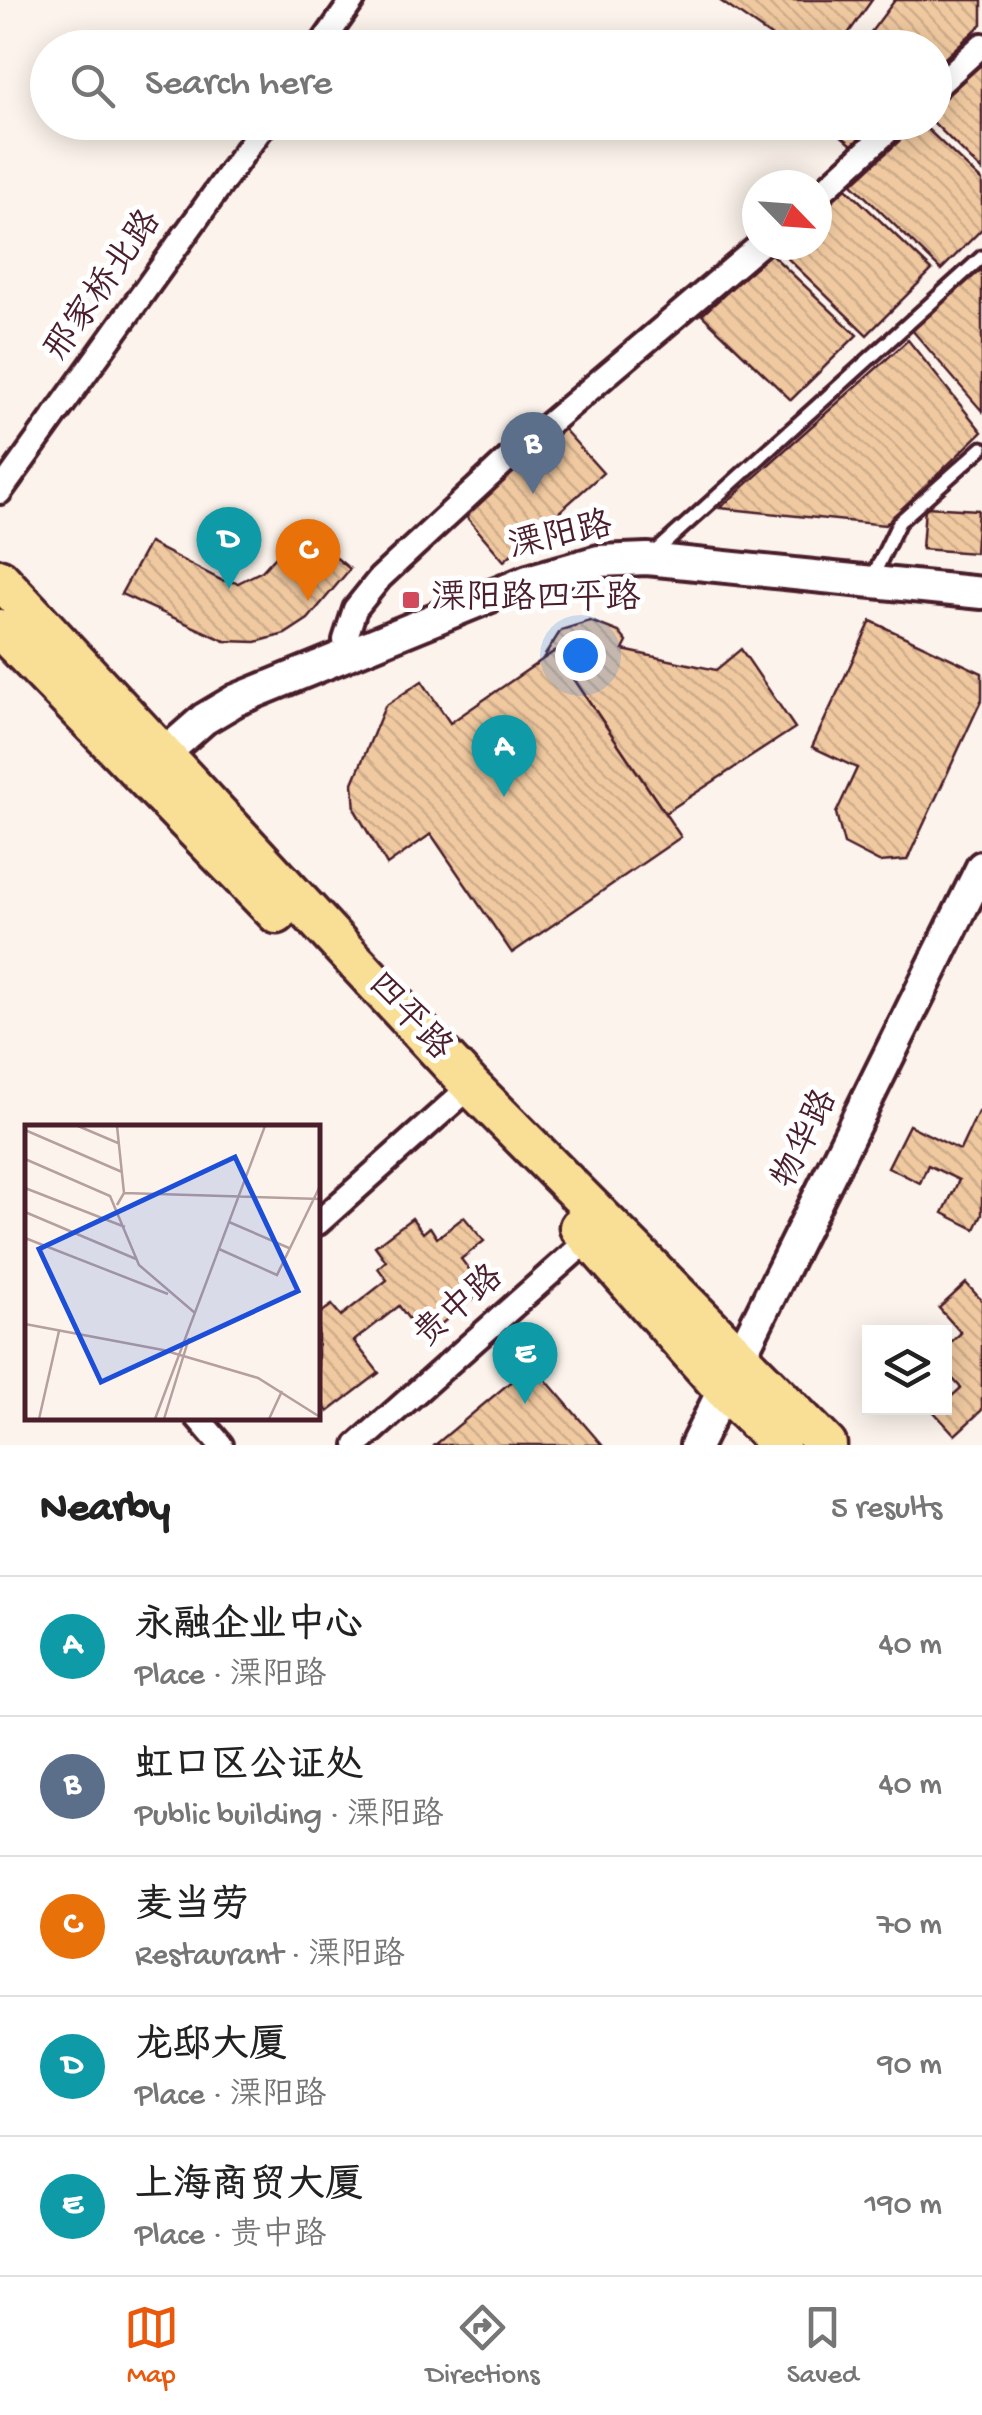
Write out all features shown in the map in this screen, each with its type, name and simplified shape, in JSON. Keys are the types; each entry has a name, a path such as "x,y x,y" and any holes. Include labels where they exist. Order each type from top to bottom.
{"main road":[{"name":"四平路","path":"0,579 153,764 732,1374 780,1445"},
{"name":"四平路","path":"0,629 153,764"},
{"name":"四平路","path":"732,1374 827,1445"}],"street":[{"path":"332,30 353,0"},
{"path":"952,73 982,46"},
{"name":"邢家桥北路","path":"0,492 253,140"},
{"path":"832,182 878,140"},
{"path":"347,654 345,640 354,609 380,578 511,456 742,260"},
{"name":"溧阳路","path":"153,764 204,720 236,700 554,572 599,561 647,559 982,593"},
{"name":"物华路","path":"696,1445 982,866"},
{"path":"320,1221 464,1094"},
{"name":"贵中路","path":"357,1445 599,1230"},
{"path":"200,1420 221,1445"}],"lane":[{"path":"647,559 982,257"},
{"path":"869,584 899,522 982,448"}],"building":[{"path":"719,0 872,0 851,30 762,30"},
{"path":"895,0 982,0 982,24 952,52 952,30 872,30"},
{"path":"982,64 982,171 951,140 952,91"},
{"path":"900,140 939,140 982,181 982,229 941,270 852,184"},
{"path":"846,188 932,270 867,335 789,260 832,260 832,201"},
{"path":"762,260 777,260 857,335 791,400 702,315"},
{"path":"982,269 982,411 911,329"},
{"path":"908,340 982,432 885,525 720,508"},
{"path":"562,427 603,473 504,561 464,514"},
{"path":"925,507 978,510 975,553 922,549"},
{"path":"301,529 350,569 308,619 285,634 256,642 225,641 121,594 149,543 221,580 238,583 262,571"},
{"path":"590,621 619,632 627,642 623,650 716,670 741,649 795,728 665,813 555,651 542,660 561,630"},
{"path":"871,621 982,673 982,699 907,860 879,862 844,844 836,813 857,768 812,747"},
{"path":"555,651 681,837 512,953 431,834 387,865 355,810 353,783 385,706 422,681 450,723"},
{"path":"978,1112 982,1114 982,1215 975,1229 943,1213 959,1180 928,1165 920,1183 888,1167 909,1125 960,1150"},
{"path":"464,1217 484,1241 461,1259 485,1290 423,1338 399,1306 354,1341 379,1373 328,1412 320,1402 320,1309 322,1312 332,1305 341,1316 387,1280 378,1268 386,1261 375,1246 412,1218 423,1233 430,1227 437,1238"},
{"path":"966,1283 982,1301 982,1410 955,1435 937,1415 952,1415 952,1396 961,1388 952,1378 952,1341 961,1333 939,1308"},
{"path":"532,1364 602,1445 435,1445"}],"place":[{"name":"虹口区公证处","path":"533,494"},
{"name":"龙邸大厦","path":"229,589"},
{"name":"溧阳路四平路","path":"411,600"},
{"name":"麦当劳","path":"308,601"},
{"name":"永融企业中心","path":"504,797"},
{"name":"上海商贸大厦","path":"525,1404"}]}
